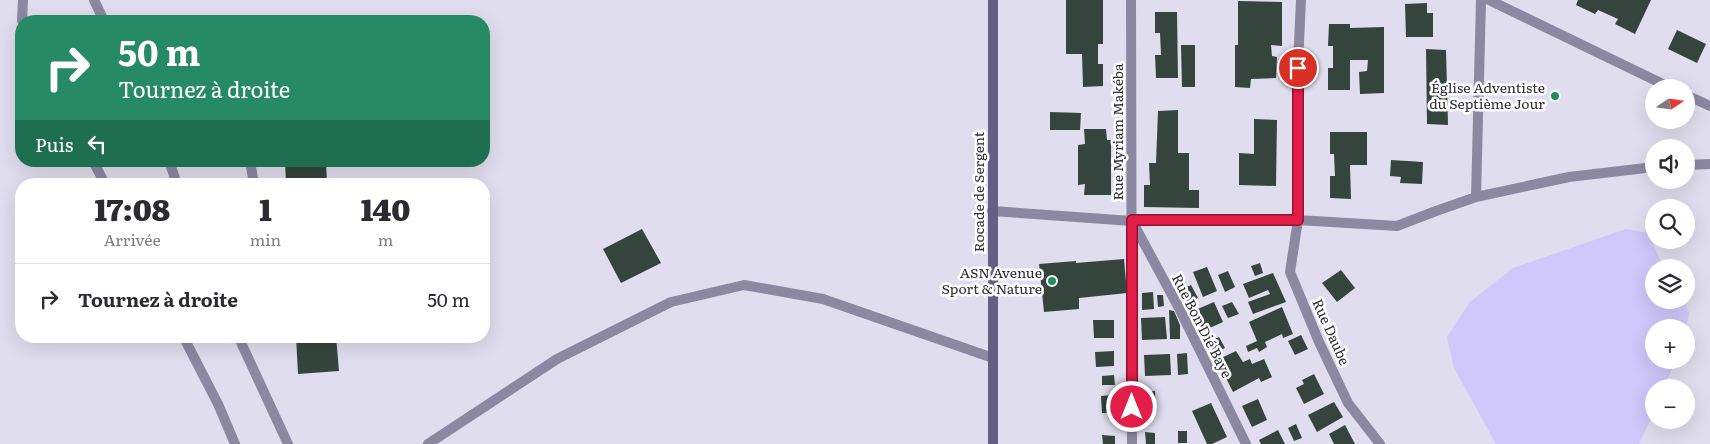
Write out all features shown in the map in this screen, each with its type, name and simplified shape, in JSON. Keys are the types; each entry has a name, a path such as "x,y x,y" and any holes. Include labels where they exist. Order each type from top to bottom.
{"main road":[{"name":"Rocade de Sergent","path":"993,0 993,444"}],"street":[{"path":"22,15 23,0"},
{"path":"94,0 101,15"},
{"name":"Rue Myriam Makéba","path":"1131,0 1132,444"},
{"name":"Rue Daube","path":"1301,0 1297,85 1298,220 1290,272 1319,342 1348,403 1380,444"},
{"path":"1476,197 1481,0"},
{"path":"1489,0 1652,79"},
{"path":"1695,99 1710,106"},
{"path":"1695,165 1710,164"},
{"path":"992,211 1132,220 1298,220 1398,226 1436,210 1476,197 1569,177 1645,167"},
{"name":"Rue Bon Dié Baye","path":"1132,220 1246,444"},
{"path":"428,444 557,359 671,302 744,285 823,299 993,358"},
{"path":"187,343 218,404 235,444"},
{"path":"241,343 288,444"}],"shaded area":[{"path":"1626,229 1645,232 1645,249 1655,249 1660,259 1645,259 1645,309 1687,309 1689,313 1688,319 1645,319 1645,369 1672,369 1668,379 1645,379 1646,429 1639,444 1496,444 1454,368 1447,337 1470,302 1513,268"}],"building":[{"path":"1066,0 1103,0 1103,44 1098,44 1098,64 1103,64 1103,86 1083,87 1082,54 1066,54"},
{"path":"1578,0 1651,0 1635,34 1615,24 1618,19 1598,10 1595,14 1576,5"},
{"path":"1238,1 1282,2 1282,46 1271,45 1272,56 1277,57 1276,78 1251,79 1250,88 1235,87 1235,45 1238,45"},
{"path":"1427,3 1427,13 1433,13 1433,37 1406,37 1405,4"},
{"path":"1155,12 1177,12 1178,78 1156,78 1155,55 1161,55 1160,33 1155,33"},
{"path":"1329,24 1350,24 1350,28 1384,27 1384,93 1360,94 1359,72 1367,71 1368,60 1350,60 1350,90 1328,90 1328,68 1333,68 1333,46 1328,46"},
{"path":"1677,30 1706,44 1697,63 1668,49"},
{"path":"1181,45 1195,45 1195,87 1182,87"},
{"path":"1426,49 1446,50 1448,125 1427,124"},
{"path":"1178,110 1178,153 1189,153 1189,190 1199,190 1199,208 1144,207 1144,185 1150,185 1149,163 1156,163 1158,111"},
{"path":"1050,112 1081,113 1080,130 1050,130"},
{"path":"1254,119 1277,120 1276,186 1239,185 1239,153 1254,154"},
{"path":"1084,129 1106,129 1107,140 1111,140 1111,195 1084,195 1085,184 1078,185 1078,145 1085,144"},
{"path":"1330,132 1367,132 1367,165 1350,165 1351,199 1330,198 1330,176 1335,176 1334,154 1330,154"},
{"path":"1391,160 1423,162 1422,184 1400,183 1401,177 1390,176"},
{"path":"285,167 326,167 327,178 286,178"},
{"path":"642,229 661,263 621,283 603,249"},
{"path":"1124,259 1127,293 1079,298 1079,309 1044,312 1039,264"},
{"path":"1260,263 1263,273 1255,276 1251,266"},
{"path":"1207,267 1217,291 1203,297 1193,272"},
{"path":"1341,270 1355,288 1337,302 1322,283"},
{"path":"1228,271 1235,287 1225,292 1218,275"},
{"path":"1273,273 1286,302 1253,314 1248,302 1270,294 1268,290 1249,298 1243,284"},
{"path":"1191,285 1198,298 1188,303 1182,289"},
{"path":"1153,292 1154,309 1142,310 1142,293"},
{"path":"1157,295 1163,295 1164,306 1158,307"},
{"path":"1214,302 1223,322 1203,331 1193,311"},
{"path":"1232,302 1239,314 1228,318 1222,306"},
{"path":"1282,307 1293,334 1283,338 1282,334 1265,342 1267,347 1259,352 1257,348 1248,352 1246,346 1257,341 1249,322"},
{"path":"1169,310 1174,311 1180,325 1180,339 1170,339"},
{"path":"1165,317 1167,339 1142,340 1141,318"},
{"path":"1093,320 1114,320 1114,338 1094,338"},
{"path":"1301,335 1308,349 1295,355 1288,341"},
{"path":"1219,337 1225,348 1214,353 1208,342"},
{"path":"296,343 337,343 339,371 298,374"},
{"path":"1114,351 1114,366 1096,367 1095,352"},
{"path":"1236,351 1243,362 1250,359 1252,364 1264,359 1272,377 1261,382 1259,378 1233,392 1217,360"},
{"path":"1187,353 1188,374 1178,375 1177,354"},
{"path":"1170,354 1171,375 1145,376 1144,355"},
{"path":"1314,374 1324,394 1304,404 1296,388 1304,384 1302,380"},
{"path":"1114,375 1115,385 1102,385 1102,376"},
{"path":"1155,391 1156,408 1145,408 1144,392"},
{"path":"1114,395 1114,413 1102,413 1101,396"},
{"path":"1258,399 1267,420 1252,427 1242,406"},
{"path":"1334,402 1343,417 1317,432 1308,415"},
{"path":"1211,403 1227,437 1212,444 1207,444 1192,411"},
{"path":"1296,424 1302,438 1294,441 1288,428"},
{"path":"1345,425 1355,444 1334,444 1329,434"},
{"path":"1278,430 1285,444 1261,444 1259,440"},
{"path":"1178,431 1187,431 1187,443 1178,443"},
{"path":"1145,432 1155,433 1155,444 1146,444"},
{"path":"1102,435 1115,436 1115,444 1103,444"}],"place":[{"name":"Église Adventiste du Septième Jour","path":"1555,96"},
{"name":"ASN Avenue Sport & Nature","path":"1052,281"}],"route":[{"path":"1132,407 1132,220 1298,220 1298,68"}]}
